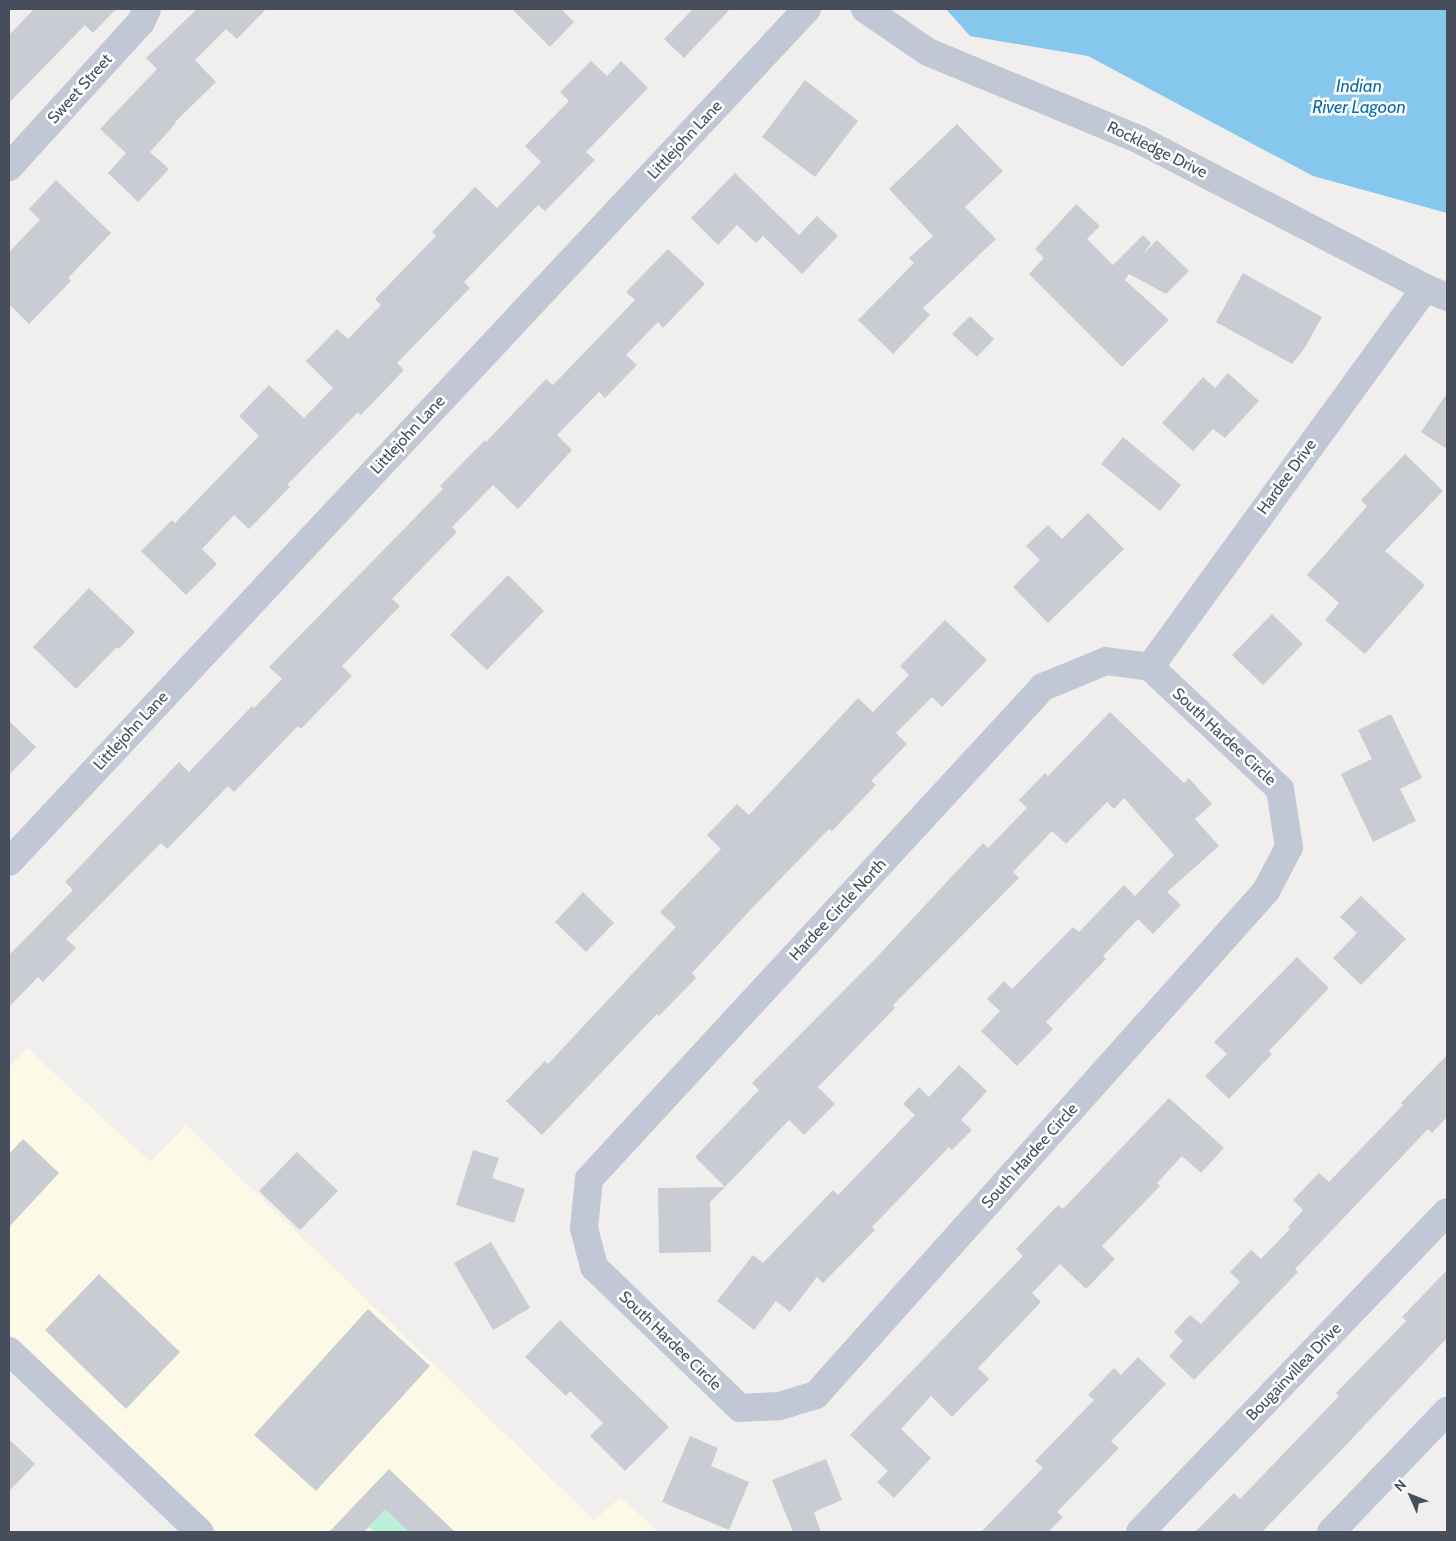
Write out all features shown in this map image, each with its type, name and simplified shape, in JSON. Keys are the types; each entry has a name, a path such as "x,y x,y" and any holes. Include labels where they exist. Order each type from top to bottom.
{"street":[{"name":"Sweet Street","path":"9,167 141,22 148,9"},
{"name":"Littlejohn Lane","path":"9,862 807,9"},
{"name":"Rockledge Drive","path":"865,9 928,52 1140,140 1436,292"},
{"name":"Hardee Drive","path":"1150,667 1436,292"},
{"name":"Hardee Circle North","path":"584,1228 589,1179 1043,687 1106,661 1150,667"},
{"name":"South Hardee Circle","path":"584,1228 594,1266 740,1408 779,1406 816,1395 1266,891 1288,847 1280,789 1150,667"},
{"name":"Bougainvillea Drive","path":"1140,1532 1447,1212"},
{"path":"9,1352 200,1532"},
{"path":"1331,1532 1447,1411"}],"shaded area":[{"path":"27,1048 150,1162 186,1125 594,1520 621,1497 658,1532 425,1532 393,1502 357,1529 359,1532 218,1532 9,1334 9,1067"}],"green space":[{"path":"385,1509 409,1532 374,1532 369,1527"}],"water":[{"name":"Indian River Lagoon","path":"946,9 1447,9 1447,213 1313,176 1088,56 970,36"}],"building":[{"path":"34,9 116,9 93,33 85,25 9,103 9,35"},
{"path":"197,9 266,9 237,39 226,29 195,60 216,82 175,122 150,152 169,169 138,202 108,173 126,153 100,129 157,69 146,58"},
{"path":"512,9 561,9 574,22 550,47"},
{"path":"693,9 730,9 684,58 664,39"},
{"path":"591,61 607,76 621,61 648,88 586,152 595,160 545,211 538,205 464,282 470,288 397,363 404,370 361,415 358,412 287,485 290,487 249,529 234,515 202,549 217,564 186,595 141,551 172,520 175,523 259,436 239,416 269,385 304,418 333,388 306,361 337,329 348,339 381,305 375,299 436,236 432,232 475,187 497,208 541,162 525,146 569,101 560,92"},
{"path":"805,80 858,121 815,177 762,137"},
{"path":"957,124 1003,171 965,207 996,239 923,308 930,315 893,354 858,320 914,263 909,258 933,236 889,189"},
{"path":"735,173 799,235 817,216 838,236 802,274 763,236 756,243 737,225 718,245 691,218"},
{"path":"56,180 111,233 68,278 71,281 29,324 9,304 9,252 40,220 29,209"},
{"path":"1076,204 1100,226 1087,239 1113,265 1143,235 1151,243 1142,255 1157,240 1189,271 1166,294 1129,274 1125,280 1169,320 1122,367 1029,274 1044,258 1035,249"},
{"path":"668,249 705,284 663,328 658,322 626,355 637,365 605,398 599,392 557,435 572,450 518,509 493,485 452,527 457,532 392,599 400,606 342,666 352,676 301,729 298,726 234,792 228,786 167,849 161,843 66,939 76,948 43,982 38,977 9,1007 9,955 73,890 65,882 179,762 189,772 252,706 254,708 282,679 269,667 443,489 440,486 485,440 486,442 546,379 553,385 635,300 626,292"},
{"path":"1243,273 1322,317 1304,349 1292,364 1216,322"},
{"path":"970,316 994,339 977,357 952,334"},
{"path":"1228,373 1259,401 1225,438 1213,429 1193,451 1162,423 1203,377 1215,388"},
{"path":"1447,393 1447,449 1421,432"},
{"path":"1123,437 1181,485 1160,511 1101,464"},
{"path":"1405,454 1443,491 1385,551 1425,585 1365,654 1325,620 1339,603 1307,575 1367,506 1361,500"},
{"path":"1088,513 1124,549 1048,623 1013,587 1040,560 1026,546 1048,525 1062,539"},
{"path":"508,575 544,611 487,670 450,635"},
{"path":"89,588 135,632 119,649 117,647 76,689 33,647"},
{"path":"1272,614 1303,644 1263,685 1232,655"},
{"path":"945,620 987,660 942,707 932,697 896,733 907,744 871,781 876,785 832,831 829,829 755,905 692,973 696,978 659,1016 657,1014 542,1135 506,1101 545,1061 548,1064 676,927 660,912 721,849 707,835 737,804 749,815 858,698 873,712 909,675 900,666"},
{"path":"1110,712 1184,783 1189,778 1212,804 1195,819 1219,846 1167,892 1181,905 1153,934 1138,919 1103,956 1106,959 1046,1022 1053,1029 1017,1066 981,1031 1000,1011 987,999 1004,981 1012,989 1073,927 1079,932 1124,885 1135,896 1174,855 1124,798 1114,809 1107,802 1066,844 1052,831 1013,872 1019,878 893,1005 895,1008 818,1087 835,1104 804,1135 789,1120 725,1187 695,1157 759,1090 752,1083 876,958 983,843 988,848 1027,808 1019,800 1045,773 1048,776"},
{"path":"1391,714 1422,778 1400,789 1416,821 1373,842 1341,774 1372,759 1358,730"},
{"path":"9,721 36,747 9,775"},
{"path":"583,892 614,923 586,952 555,922"},
{"path":"1361,896 1406,939 1361,985 1333,958 1357,933 1340,917"},
{"path":"1297,957 1329,988 1269,1051 1272,1054 1229,1099 1205,1076 1227,1054 1214,1042"},
{"path":"1447,1055 1447,1117 1432,1133 1428,1129 1295,1269 1298,1272 1194,1380 1169,1356 1183,1341 1174,1332 1190,1315 1201,1324 1240,1282 1230,1272 1251,1250 1261,1259 1290,1229 1288,1227 1303,1210 1293,1200 1319,1173 1329,1182 1403,1105 1401,1103"},
{"path":"959,1065 987,1091 961,1120 972,1130 952,1150 949,1147 872,1227 875,1230 823,1283 817,1277 790,1312 776,1301 754,1330 717,1301 753,1255 763,1263 833,1190 838,1195 915,1115 903,1104 919,1087 929,1097"},
{"path":"1169,1098 1224,1148 1201,1173 1182,1156 1157,1183 1160,1186 1102,1246 1115,1259 1086,1289 1060,1264 1032,1293 1041,1302 978,1368 989,1379 952,1417 931,1396 901,1429 931,1458 894,1498 877,1482 888,1471 850,1435 1023,1256 1016,1249 1058,1205 1063,1209"},
{"path":"23,1139 59,1173 9,1227 9,1154"},
{"path":"473,1150 499,1158 492,1178 525,1189 514,1223 456,1205"},
{"path":"297,1152 338,1191 300,1230 259,1191"},
{"path":"725,1187 710,1202 711,1252 659,1253 658,1188"},
{"path":"491,1242 530,1308 493,1330 454,1263"},
{"path":"1447,1270 1447,1338 1348,1443 1262,1532 1195,1532 1234,1493 1240,1499 1339,1396 1336,1393 1406,1321 1402,1317"},
{"path":"99,1274 180,1352 126,1409 45,1330"},
{"path":"368,1309 430,1366 316,1491 254,1435"},
{"path":"560,1320 669,1427 625,1471 590,1436 603,1423 570,1391 566,1396 525,1357"},
{"path":"1138,1357 1166,1384 1111,1441 1119,1448 1057,1512 1063,1517 1048,1532 981,1532 1043,1468 1035,1461 1094,1400 1088,1395 1114,1368 1121,1375"},
{"path":"690,1436 718,1448 711,1466 749,1482 729,1530 662,1502"},
{"path":"9,1439 35,1464 9,1491"},
{"path":"826,1459 842,1500 814,1512 821,1532 793,1532 772,1480"},
{"path":"389,1469 455,1532 409,1532 385,1509 364,1532 329,1532"}]}
